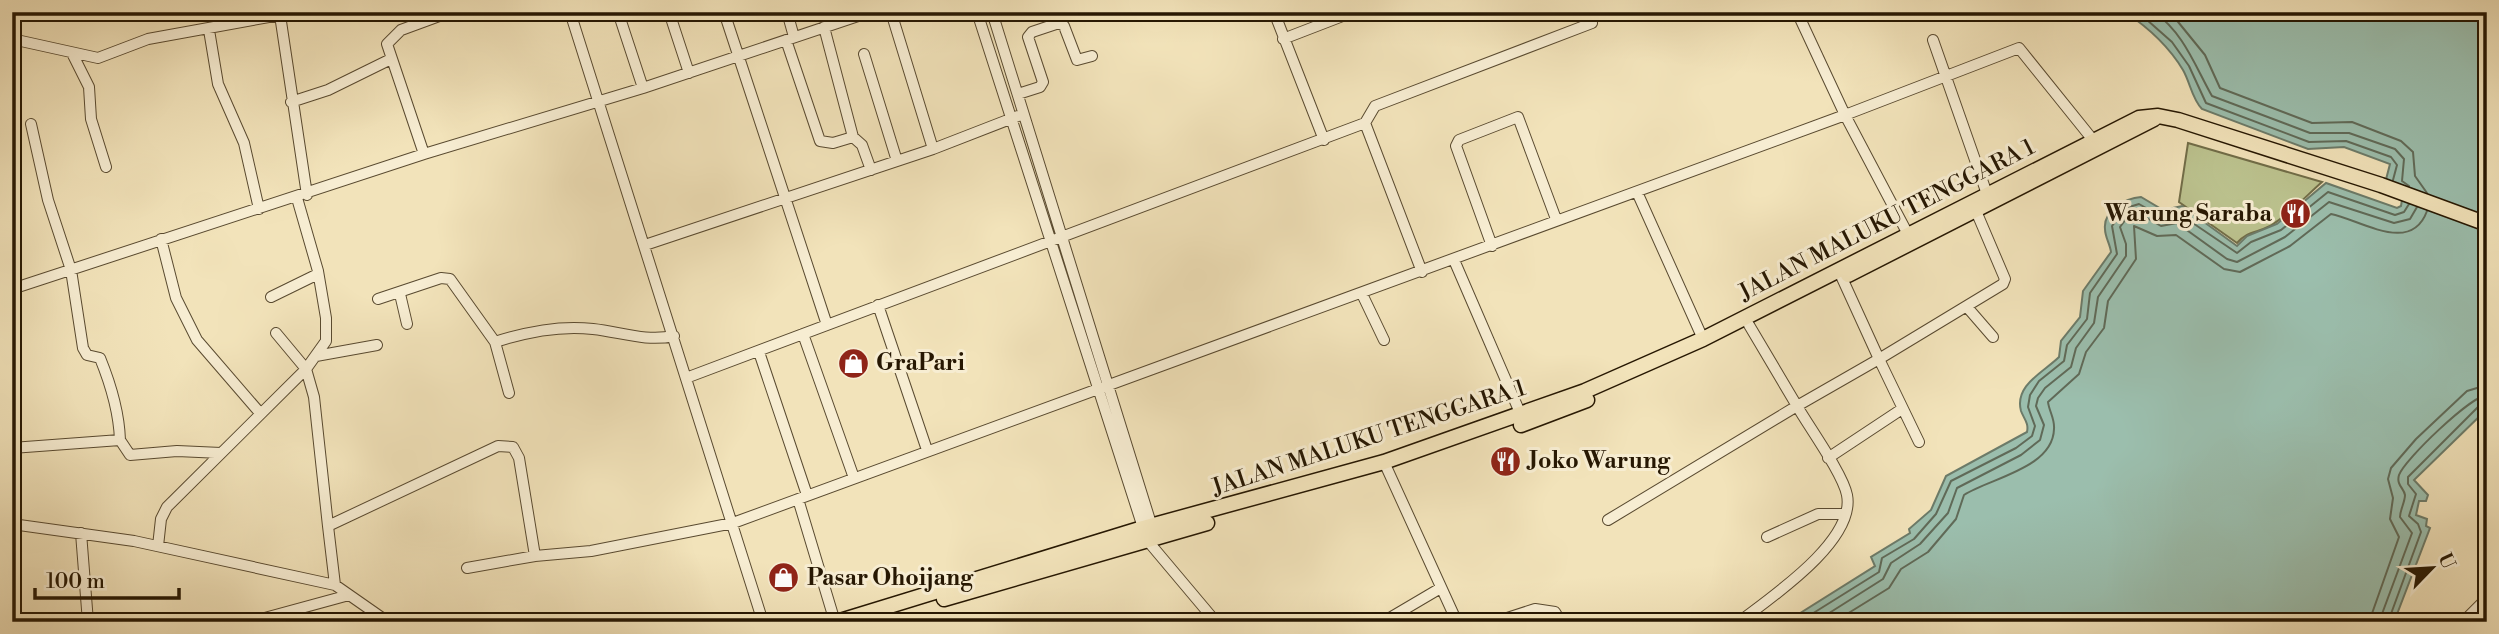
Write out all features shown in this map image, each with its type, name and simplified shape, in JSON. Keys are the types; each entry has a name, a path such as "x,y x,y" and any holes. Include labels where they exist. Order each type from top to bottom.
{"highway":[{"name":"JALAN MALUKU TENGGARA 1","path":"868,622 1558,412 1660,369 1842,278 1987,194 2093,140 2132,121 2158,116"},
{"name":"JALAN MALUKU TENGGARA 1","path":"1386,466 1628,374 1910,239 1976,211 2137,130 2158,116"},
{"path":"2158,116 2381,185 2487,224"},
{"name":"JALAN MALUKU TENGGARA 1","path":"836,622 1151,536"}],"street":[{"path":"424,154 387,44 397,32 450,12"},
{"path":"570,12 764,622"},
{"path":"618,12 643,88"},
{"path":"669,12 689,73"},
{"path":"724,12 783,200 827,325"},
{"path":"787,12 790,38 820,141 833,143 853,137"},
{"path":"12,289 424,154 600,102 853,15 870,12"},
{"path":"891,12 933,149"},
{"path":"977,12 1050,243 1103,388 1151,536 1216,622"},
{"path":"992,12 1103,388"},
{"path":"1274,12 1324,140"},
{"path":"1283,39 1353,12"},
{"path":"1797,12 1845,116 1910,239"},
{"path":"12,39 74,55 94,57 148,39 209,30 280,14 302,196 318,274 326,341 306,369 164,510 158,546"},
{"path":"1018,94 1040,87 1043,82 1028,37 1032,32 1059,23 1064,26 1077,60 1092,56"},
{"path":"686,378 1324,140 1365,123 1375,106 1592,23"},
{"path":"824,27 853,137 862,145 871,170"},
{"path":"209,30 218,84 244,143 259,209"},
{"path":"1933,40 1987,194"},
{"path":"467,568 535,556 591,551 733,523 927,450 1422,272 1556,219 1845,116 2021,48 2093,140"},
{"path":"864,54 897,161"},
{"path":"74,55 86,77 92,119 106,167"},
{"path":"86,77 94,57"},
{"path":"291,102 328,90 391,59"},
{"path":"645,245 933,149 1024,113"},
{"path":"1492,246 1455,146 1459,140 1518,117 1556,219"},
{"path":"1365,123 1422,272"},
{"path":"31,124 48,200 71,270 83,348 87,355 100,358 118,412 120,440 130,455 177,450 221,453"},
{"path":"1637,192 1703,339"},
{"path":"1608,520 1967,307 2005,281 1976,211"},
{"path":"161,239 176,298 197,340 260,413"},
{"path":"1454,260 1521,415"},
{"path":"271,297 318,274"},
{"path":"378,299 400,294 441,278 449,278 495,342 509,393"},
{"path":"1842,278 1919,442"},
{"path":"400,294 407,324"},
{"path":"1362,294 1384,340"},
{"path":"878,305 927,450"},
{"path":"1967,307 1993,337"},
{"path":"1739,622 1816,559 1834,537 1845,514 1846,491 1749,325"},
{"path":"495,342 532,332 580,328 655,340 674,336"},
{"path":"276,333 306,369 319,425 335,585"},
{"path":"803,334 854,478"},
{"path":"316,356 377,345"},
{"path":"759,352 836,622"},
{"path":"1828,458 1902,409"},
{"path":"12,448 120,440"},
{"path":"328,526 481,453 506,445 513,447 519,458 535,556"},
{"path":"1386,466 1439,589 1457,622"},
{"path":"1767,537 1818,513 1845,514"},
{"path":"12,524 158,546 335,585 388,622"},
{"path":"81,533 88,622"},
{"path":"1383,622 1439,589"},
{"path":"250,622 349,595"},
{"path":"2463,622 2487,598"},
{"path":"1495,622 1545,609 1555,612 1561,622"}],"green space":[{"path":"2188,143 2322,182 2277,222 2248,234 2237,243 2179,202"}],"water":[{"path":"2125,12 2487,12 2487,409 2414,480 2428,495 2426,501 2419,501 2416,515 2427,519 2426,526 2430,528 2394,622 1786,622 1875,566 1871,557 1910,533 1909,529 1931,510 1946,476 2027,432 2027,424 2021,411 2022,394 2032,380 2059,357 2061,341 2080,317 2083,291 2111,252 2105,222 2116,207 2141,197 2163,210 2182,206 2237,246 2247,236 2277,224 2326,183 2397,208 2401,206 2402,200 2383,191 2390,164 2344,147 2308,149 2202,109 2183,70 2171,53 2150,31"}],"place":[{"name":"Warung Saraba","path":"2295,214"},
{"name":"GraPari","path":"853,363"},
{"name":"Joko Warung","path":"1506,461"},
{"name":"Pasar Ohoijang","path":"784,578"}]}
